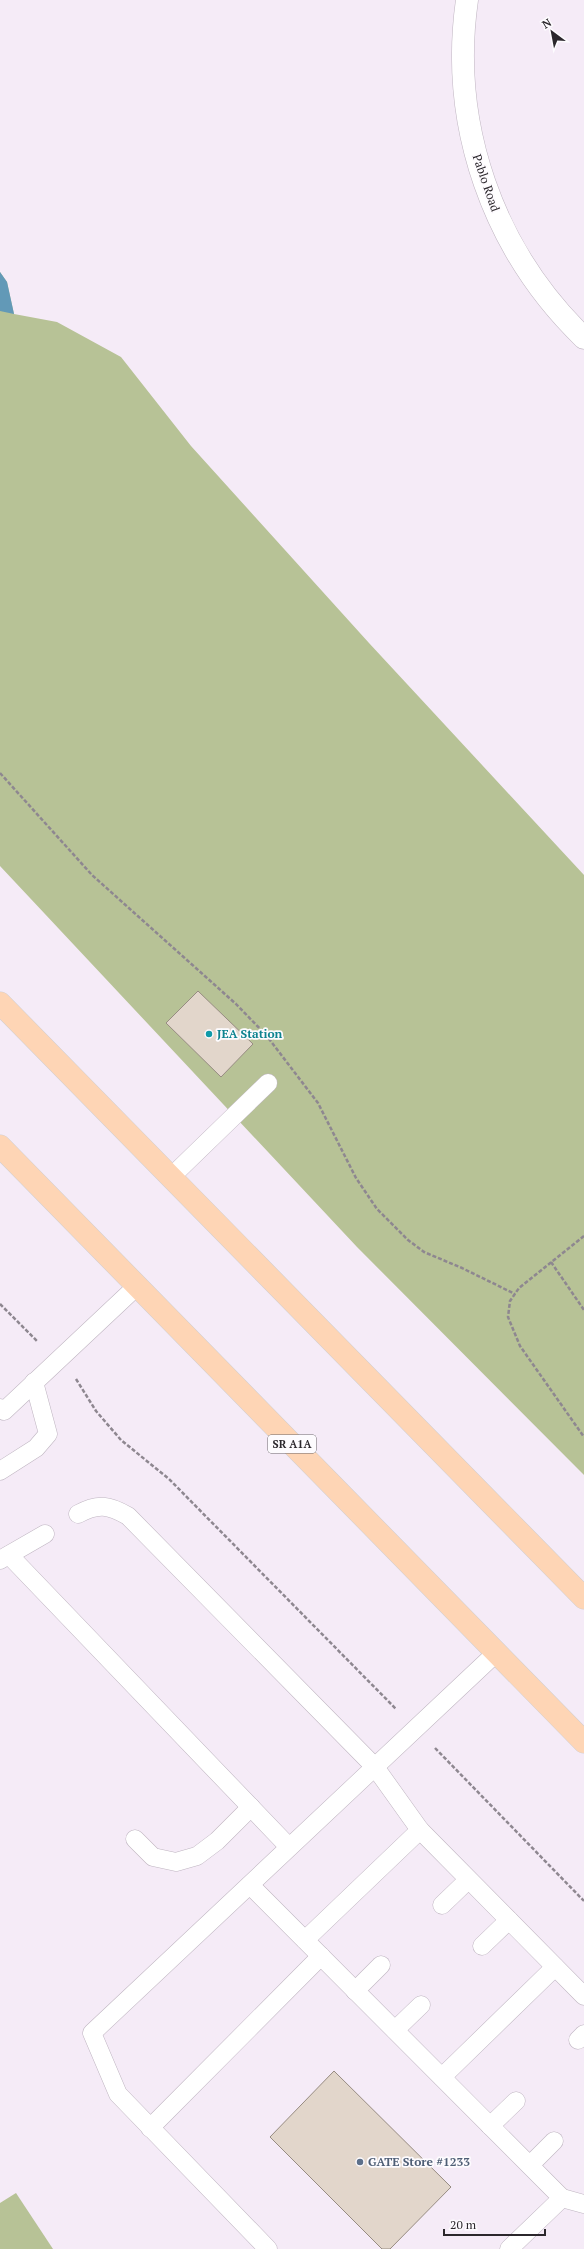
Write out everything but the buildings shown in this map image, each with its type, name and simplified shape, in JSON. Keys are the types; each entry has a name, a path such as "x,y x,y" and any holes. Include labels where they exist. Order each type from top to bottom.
{"main road":[{"path":"0,1003 584,1598"},
{"name":"SR A1A","path":"0,1146 584,1742"}],"street":[{"name":"Pablo Road","path":"467,0 462,32 462,76 468,124 480,170 496,215 518,257 539,288 584,338"}],"lane":[{"path":"171,1177 268,1083"},
{"path":"1,1411 138,1286"},
{"path":"0,1472 36,1448 48,1434 34,1382"},
{"path":"78,1514 92,1506 112,1507 128,1516 375,1767 420,1830 584,1996"},
{"path":"45,1534 4,1558 289,1847"},
{"path":"268,2249 118,2094 92,2033 496,1653"},
{"path":"135,1839 153,1857 176,1862 197,1856 217,1841 251,1808"},
{"path":"305,1940 420,1830"},
{"path":"442,1905 468,1880"},
{"path":"250,1885 562,2198 584,2204"},
{"path":"482,1946 509,1920"},
{"path":"150,2128 321,1956"},
{"path":"355,1990 381,1965"},
{"path":"442,2077 555,1967"},
{"path":"395,2030 421,2005"},
{"path":"490,2126 516,2101"},
{"path":"530,2165 554,2141"},
{"path":"509,2249 562,2198"}],"path":[{"path":"0,773 92,875 236,1004 266,1035 318,1103 360,1184 377,1208 403,1235 424,1252 462,1268 515,1294"},
{"path":"584,1236 519,1288 510,1301 508,1317 520,1346 584,1437"},
{"path":"551,1262 584,1310"},
{"path":"0,1304 73,1375 96,1410 121,1440 169,1479 584,1901"}],"green space":[{"path":"0,272 7,282 14,314 57,322 121,357 191,446 369,643 584,875 584,1475 357,1247 0,866"},
{"path":"16,2193 53,2249 0,2249 0,2203"}],"water":[{"path":"0,272 7,282 14,314 0,311"}],"place":[{"name":"JEA Station","path":"209,1034"},
{"name":"GATE Store #1233","path":"360,2162"}]}
